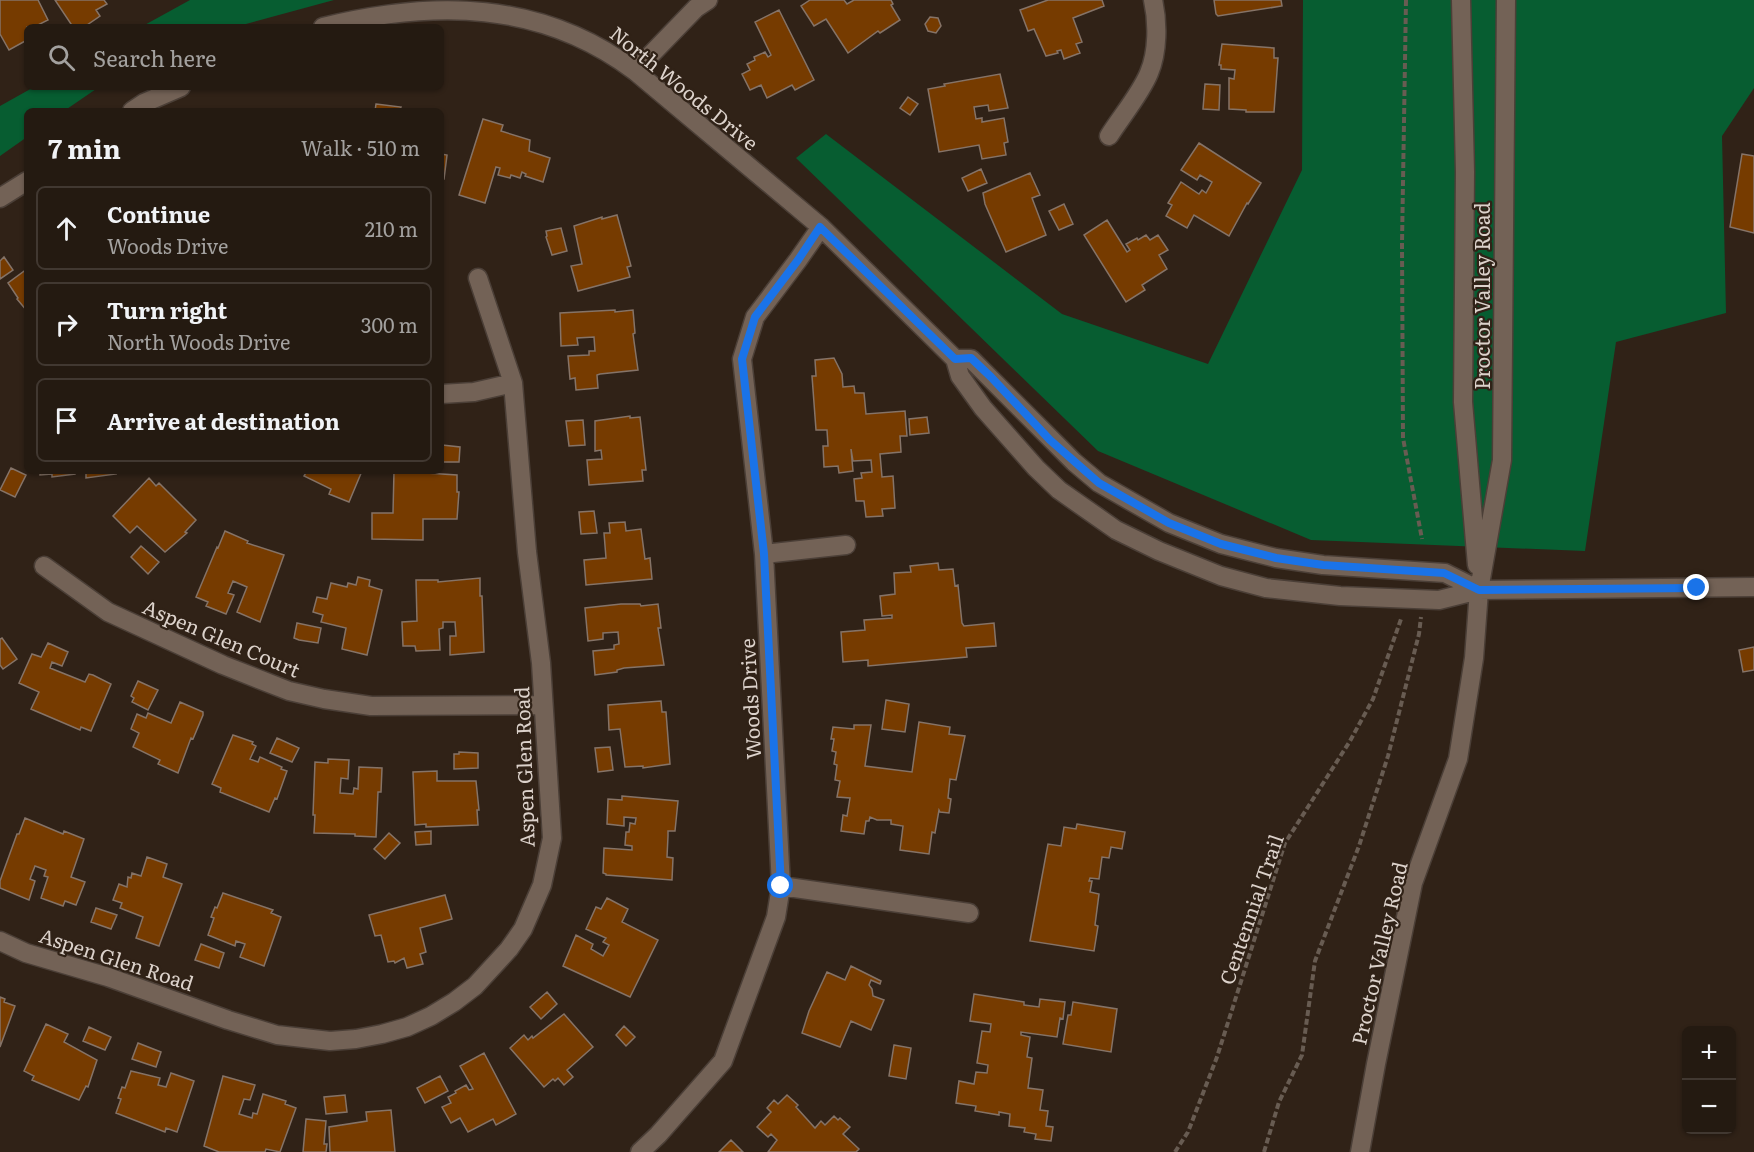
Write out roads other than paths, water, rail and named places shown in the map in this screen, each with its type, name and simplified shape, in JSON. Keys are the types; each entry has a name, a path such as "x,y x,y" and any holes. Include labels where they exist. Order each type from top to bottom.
{"street":[{"path":"635,71 696,8 708,0"},
{"path":"1109,136 1149,74 1154,55 1156,13 1153,0"},
{"name":"Proctor Valley Road","path":"1461,0 1465,172 1463,402 1479,590"},
{"name":"Proctor Valley Road","path":"1360,1152 1413,883 1458,759 1474,658 1479,590 1502,460 1506,0"},
{"name":"North Woods Drive","path":"331,24 368,11 399,5 452,2 494,6 555,23 610,52 820,227 955,359 960,376 984,408 1030,461 1059,490 1116,530 1159,551 1221,576 1266,588 1340,596 1439,600 1479,590 1754,587"},
{"path":"142,108 175,90"},
{"path":"0,198 24,182"},
{"name":"Woods Drive","path":"640,1152 658,1135 723,1061 776,917 781,886 764,554 742,359 755,317 820,227"},
{"name":"Aspen Glen Road","path":"0,941 26,953 108,977 277,1035 330,1041 356,1039 407,1027 454,1002 475,986 509,949 533,908 542,885 552,838 541,663 525,531 513,383 478,278"},
{"name":"North Woods Drive","path":"955,359 971,358 1050,440 1099,483 1169,523 1221,544 1276,558 1323,565 1444,573 1479,590"},
{"path":"444,394 474,392 513,383"},
{"path":"764,554 846,545"},
{"name":"Aspen Glen Court","path":"44,566 108,612 223,665 289,691 371,706 543,705"},
{"path":"781,886 969,913"}]}
